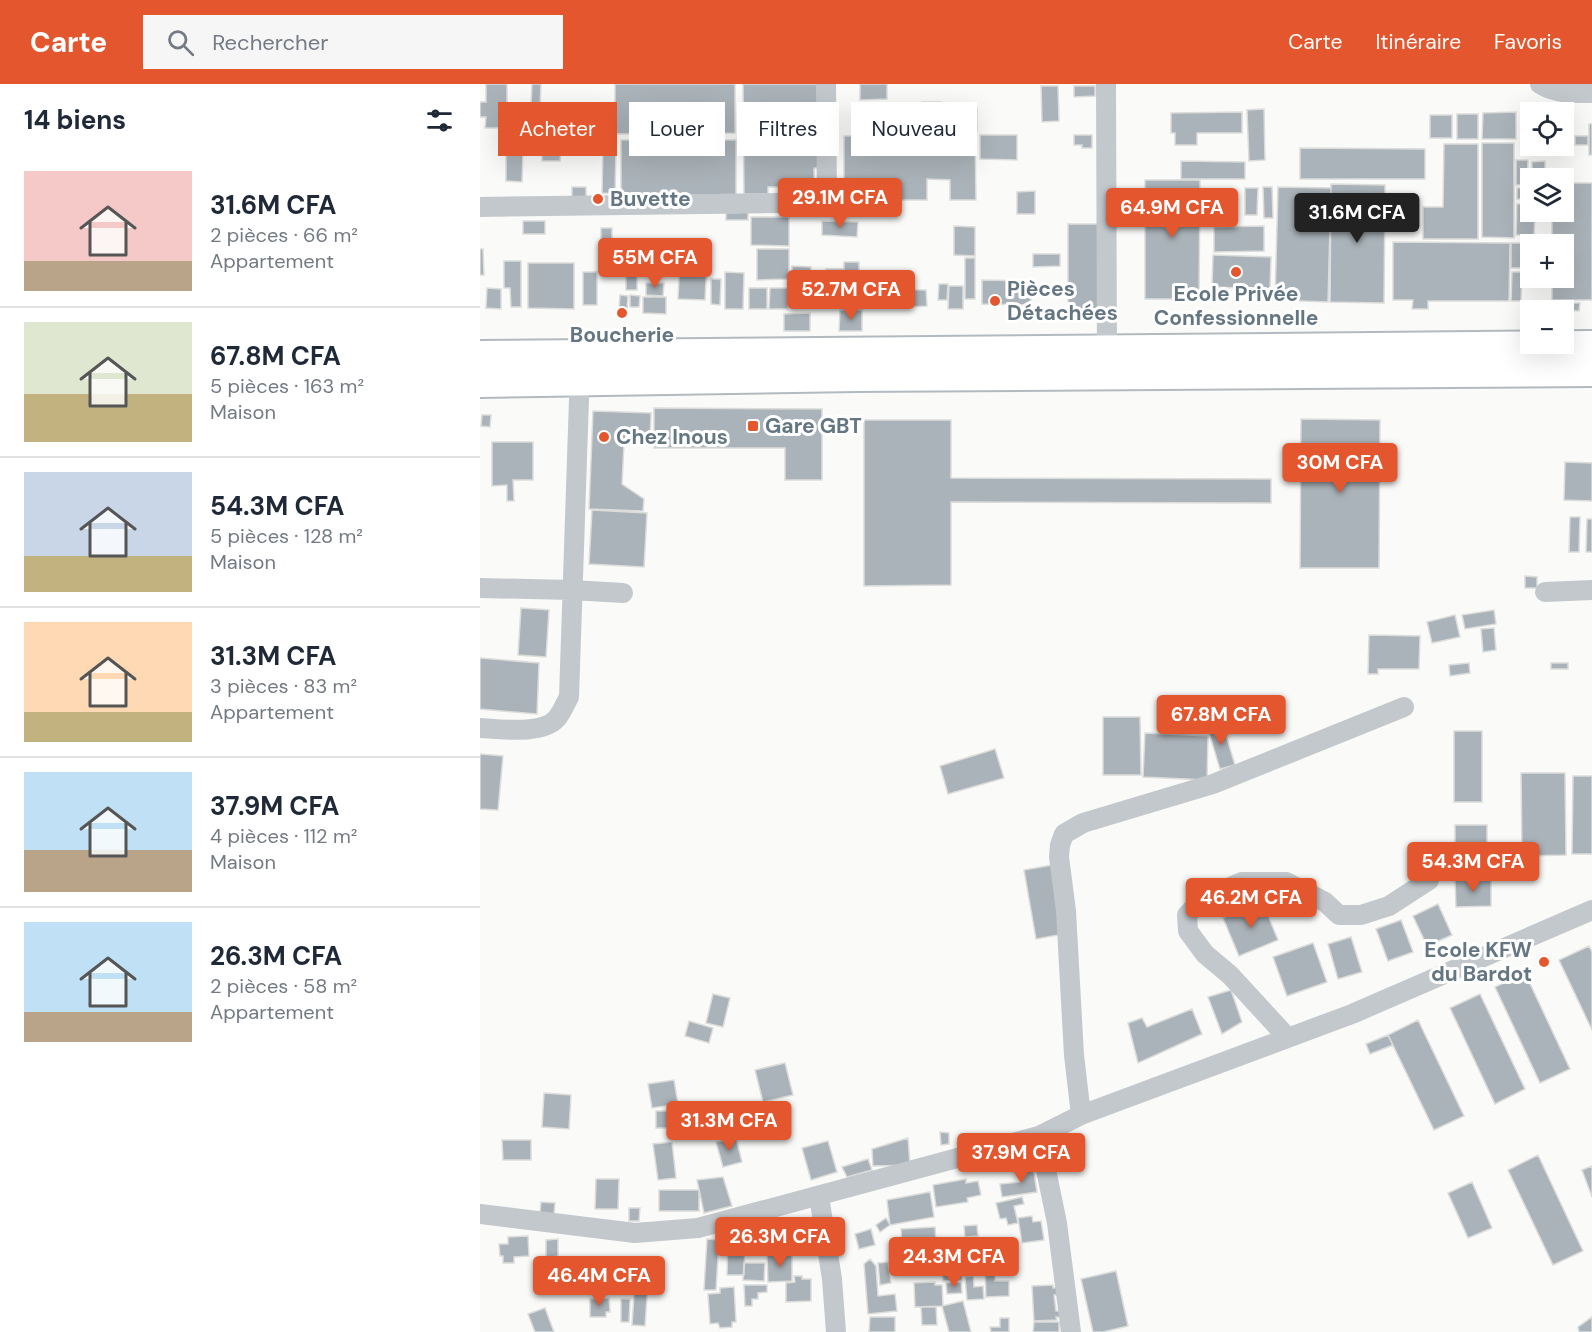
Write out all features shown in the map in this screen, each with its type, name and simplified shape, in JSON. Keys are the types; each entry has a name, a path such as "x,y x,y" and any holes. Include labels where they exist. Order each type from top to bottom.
{"main road":[{"path":"480,383 856,377 1107,362 1592,345"},
{"path":"480,355 580,354 1107,362 1592,372"}],"street":[{"path":"826,84 827,203"},
{"path":"1106,84 1107,362"},
{"path":"1540,84 1562,92 1592,93"},
{"path":"480,207 848,202"},
{"path":"480,728 522,730 543,727 556,720 569,697 580,354"},
{"path":"480,588 623,593"},
{"path":"1545,592 1592,590"},
{"path":"1081,1115 1074,1055 1066,911 1059,857 1064,834 1083,823 1213,784 1404,707"},
{"path":"1288,1038 1230,975 1205,954 1188,930 1187,915 1201,900 1242,882 1286,882 1325,902 1339,915 1361,915 1389,906 1429,880"},
{"path":"480,1214 635,1233 698,1228 1039,1136 1081,1115 1352,1014 1592,910"},
{"path":"1039,1136 1058,1223 1071,1332"},
{"path":"819,1196 832,1279 836,1332"}],"building":[{"path":"486,84 507,84 507,102 498,102 498,128 485,128 486,117 480,117 480,102 486,102"},
{"path":"532,84 541,84 540,102 531,102"},
{"path":"615,84 735,84 735,133 725,133 725,102 629,102 629,134 617,134 617,102 615,102"},
{"path":"743,84 817,84 818,102 743,102"},
{"path":"860,84 887,84 887,99 860,100"},
{"path":"1041,86 1058,86 1059,121 1042,122"},
{"path":"1074,86 1095,86 1095,96 1074,97"},
{"path":"1264,109 1265,160 1249,161 1247,110"},
{"path":"1242,112 1242,133 1197,133 1197,145 1175,145 1175,133 1171,133 1171,113"},
{"path":"1516,112 1516,139 1482,139 1483,113"},
{"path":"1457,114 1478,114 1478,139 1457,139"},
{"path":"1430,115 1452,115 1452,138 1430,138"},
{"path":"1589,124 1592,124 1592,155 1589,155"},
{"path":"980,135 1017,135 1017,160 980,159"},
{"path":"1074,135 1092,135 1092,148 1074,145"},
{"path":"844,136 851,136 851,156 975,156 976,200 950,200 950,180 927,179 927,200 893,200 893,185 875,185 876,201 858,201 858,190 844,190"},
{"path":"1575,136 1588,136 1588,145 1575,145"},
{"path":"621,140 629,140 629,156 725,156 725,140 736,140 736,195 621,195"},
{"path":"1482,143 1514,143 1514,238 1482,237"},
{"path":"1444,144 1478,144 1478,239 1423,239 1423,207 1443,207"},
{"path":"1300,148 1425,149 1425,179 1300,179"},
{"path":"506,156 523,156 522,182 506,181"},
{"path":"542,156 560,156 560,161 542,161"},
{"path":"603,156 616,156 615,194 602,193"},
{"path":"744,156 820,156 821,168 814,168 814,197 783,198 783,187 768,187 768,194 744,194"},
{"path":"1516,160 1528,160 1528,168 1520,168 1520,185 1516,185"},
{"path":"1181,161 1245,162 1245,179 1181,179"},
{"path":"1545,161 1545,168 1532,168 1532,162"},
{"path":"1145,180 1200,180 1199,299 1145,299"},
{"path":"1574,183 1592,183 1592,300 1552,300 1552,288 1574,288 1574,234 1552,234 1552,222 1574,222"},
{"path":"1331,184 1385,185 1384,303 1330,302"},
{"path":"572,187 586,187 586,200 572,199"},
{"path":"1263,187 1272,187 1273,218 1264,218"},
{"path":"1278,187 1331,188 1328,302 1275,300"},
{"path":"1245,188 1258,188 1257,215 1245,215"},
{"path":"1517,188 1520,188 1520,199 1517,199"},
{"path":"1035,191 1035,214 1017,214 1017,192"},
{"path":"1517,204 1520,204 1520,222 1535,222 1534,234 1516,235"},
{"path":"748,212 748,220 726,220 726,213"},
{"path":"751,217 789,217 789,246 751,245"},
{"path":"523,221 545,221 545,234 523,234"},
{"path":"822,221 858,222 857,237 822,235"},
{"path":"1068,224 1102,224 1101,309 1068,309"},
{"path":"954,226 975,227 975,256 954,255"},
{"path":"1264,226 1264,251 1214,252 1214,227"},
{"path":"601,228 612,228 612,246 601,246"},
{"path":"1393,242 1510,243 1509,301 1428,301 1428,309 1412,309 1413,300 1393,300"},
{"path":"1511,243 1520,243 1520,268 1511,268"},
{"path":"480,249 483,249 484,275 480,275"},
{"path":"626,249 637,249 637,290 626,290"},
{"path":"757,249 789,249 789,279 757,280"},
{"path":"1033,254 1060,254 1060,266 1033,267"},
{"path":"1213,255 1271,257 1270,289 1212,287"},
{"path":"680,258 707,260 705,300 678,299"},
{"path":"965,258 975,258 975,299 965,299"},
{"path":"504,261 521,261 521,307 511,307 510,288 504,288"},
{"path":"844,262 859,262 859,306 849,306 849,298 826,299 826,269 844,269"},
{"path":"528,263 574,263 574,309 528,308"},
{"path":"792,266 811,267 810,280 792,279"},
{"path":"583,272 597,272 597,305 583,305"},
{"path":"725,272 744,273 743,309 725,309"},
{"path":"1512,272 1520,272 1521,300 1511,301"},
{"path":"711,279 721,279 720,305 711,304"},
{"path":"982,280 1031,281 1031,305 982,304"},
{"path":"646,283 664,283 663,296 646,295"},
{"path":"814,284 821,284 821,303 814,303"},
{"path":"939,284 948,284 947,300 938,300"},
{"path":"884,285 902,285 902,296 884,295"},
{"path":"792,286 811,286 811,300 792,300"},
{"path":"866,286 876,286 876,304 866,303"},
{"path":"949,286 963,286 963,309 948,309"},
{"path":"487,288 501,289 501,309 486,308"},
{"path":"749,288 767,288 767,309 749,309"},
{"path":"770,288 789,288 788,309 769,309"},
{"path":"909,290 926,290 927,306 909,307"},
{"path":"620,295 628,296 627,310 619,310"},
{"path":"630,295 640,296 639,307 630,307"},
{"path":"643,297 666,297 666,314 643,313"},
{"path":"1574,303 1580,303 1579,311 1574,311"},
{"path":"840,310 862,310 862,331 839,331"},
{"path":"810,313 810,331 784,331 784,314"},
{"path":"654,408 822,409 822,480 785,480 785,448 654,448"},
{"path":"593,411 651,413 650,445 624,444 622,484 644,499 643,511 589,509"},
{"path":"482,415 491,415 490,427 481,426"},
{"path":"1301,419 1380,420 1379,568 1300,568"},
{"path":"864,420 951,420 951,478 1271,479 1271,503 951,502 951,585 864,586"},
{"path":"492,442 533,442 533,480 513,480 514,501 507,501 507,485 492,486"},
{"path":"1565,462 1592,463 1592,501 1564,500"},
{"path":"592,510 647,513 644,567 589,564"},
{"path":"1570,517 1580,517 1579,552 1569,552"},
{"path":"1587,519 1592,519 1592,552 1586,552"},
{"path":"1525,576 1537,577 1537,588 1525,588"},
{"path":"521,608 549,610 546,657 518,655"},
{"path":"1494,610 1496,624 1465,629 1462,615"},
{"path":"1455,615 1460,637 1432,643 1427,622"},
{"path":"1494,628 1496,650 1483,652 1481,629"},
{"path":"1369,635 1420,636 1419,669 1378,669 1378,674 1368,674"},
{"path":"480,658 539,663 537,714 480,709"},
{"path":"1469,663 1470,673 1450,676 1449,665"},
{"path":"1551,663 1568,663 1568,669 1551,669"},
{"path":"1103,717 1140,717 1141,775 1103,775"},
{"path":"1222,722 1235,765 1220,769 1207,726"},
{"path":"1454,731 1482,731 1482,802 1454,802"},
{"path":"1145,733 1208,736 1207,780 1143,777"},
{"path":"995,749 1004,778 948,794 940,766"},
{"path":"480,754 503,756 498,810 480,809"},
{"path":"1521,773 1565,773 1566,855 1522,856"},
{"path":"1573,776 1592,776 1592,854 1572,854"},
{"path":"1455,825 1487,825 1487,864 1455,864"},
{"path":"1052,865 1064,934 1036,939 1024,870"},
{"path":"1455,879 1491,879 1491,906 1456,907"},
{"path":"1262,901 1278,940 1239,956 1223,918"},
{"path":"1438,904 1452,935 1427,946 1413,916"},
{"path":"1401,920 1413,952 1388,961 1376,929"},
{"path":"1351,937 1362,972 1338,979 1328,944"},
{"path":"1313,943 1327,982 1287,996 1273,957"},
{"path":"1589,946 1592,952 1592,1030 1559,960"},
{"path":"1525,973 1570,1069 1540,1083 1495,987"},
{"path":"1231,990 1242,1022 1222,1034 1208,997"},
{"path":"713,994 730,998 723,1027 706,1023"},
{"path":"1480,994 1525,1089 1495,1104 1450,1008"},
{"path":"1192,1009 1202,1034 1138,1063 1128,1023 1142,1018 1147,1027"},
{"path":"1418,1020 1464,1116 1434,1130 1388,1035"},
{"path":"689,1021 713,1028 709,1043 685,1036"},
{"path":"1388,1035 1393,1045 1370,1054 1366,1044"},
{"path":"785,1063 793,1095 763,1102 755,1070"},
{"path":"674,1080 678,1104 652,1108 648,1084"},
{"path":"544,1093 571,1095 569,1129 542,1127"},
{"path":"656,1111 674,1111 674,1128 656,1128"},
{"path":"732,1120 735,1135 715,1139 712,1125"},
{"path":"940,1132 949,1133 949,1144 941,1145"},
{"path":"974,1137 975,1145 959,1149 957,1143"},
{"path":"736,1138 742,1162 723,1167 716,1142"},
{"path":"908,1138 910,1165 873,1166 872,1149"},
{"path":"502,1140 531,1140 531,1160 503,1160"},
{"path":"828,1141 837,1172 811,1180 802,1148"},
{"path":"672,1142 676,1178 658,1180 653,1144"},
{"path":"1538,1155 1583,1251 1553,1265 1508,1170"},
{"path":"868,1159 872,1170 847,1177 842,1167"},
{"path":"1592,1166 1592,1197 1582,1170"},
{"path":"1033,1167 1037,1192 1002,1197 1000,1184 1020,1182 1018,1169"},
{"path":"723,1177 732,1206 704,1213 697,1180"},
{"path":"596,1179 619,1179 618,1209 595,1209"},
{"path":"966,1179 966,1183 978,1181 981,1195 967,1198 968,1202 936,1207 933,1185"},
{"path":"1472,1182 1492,1228 1468,1238 1448,1193"},
{"path":"659,1190 699,1190 699,1211 659,1211"},
{"path":"930,1192 934,1217 890,1225 887,1200"},
{"path":"1022,1197 1024,1204 1014,1206 1018,1223 1008,1225 1006,1218 1000,1219 996,1203"},
{"path":"541,1202 555,1203 554,1214 540,1213"},
{"path":"629,1208 640,1208 639,1221 629,1221"},
{"path":"1032,1216 1033,1222 1041,1221 1044,1240 1022,1243 1018,1218"},
{"path":"886,1218 890,1225 880,1232 876,1225"},
{"path":"977,1225 978,1236 965,1237 964,1226"},
{"path":"935,1227 937,1262 903,1264 901,1229"},
{"path":"871,1229 875,1245 859,1249 855,1234"},
{"path":"728,1235 745,1235 744,1275 727,1275"},
{"path":"528,1236 529,1256 514,1257 514,1263 503,1263 499,1244 508,1244 508,1237"},
{"path":"558,1239 558,1256 546,1259 546,1240"},
{"path":"707,1239 719,1240 716,1290 704,1290"},
{"path":"955,1247 956,1262 960,1261 962,1280 943,1281 940,1249"},
{"path":"767,1255 792,1255 792,1281 768,1282"},
{"path":"870,1259 876,1266 878,1296 895,1294 897,1311 868,1314 864,1264"},
{"path":"552,1260 567,1260 567,1273 552,1272"},
{"path":"888,1262 891,1283 880,1285 878,1263"},
{"path":"744,1263 765,1263 764,1281 743,1280"},
{"path":"1009,1265 1009,1274 995,1274 995,1281 1009,1281 1009,1296 986,1297 985,1266"},
{"path":"636,1266 649,1267 645,1326 632,1325"},
{"path":"1116,1271 1128,1326 1093,1332 1081,1279"},
{"path":"794,1276 811,1279 811,1301 786,1302 786,1283 795,1282"},
{"path":"973,1276 974,1287 983,1286 984,1299 967,1300 965,1277"},
{"path":"593,1279 612,1280 612,1289 602,1288 601,1293 592,1293"},
{"path":"935,1282 935,1285 942,1285 943,1306 915,1307 914,1283"},
{"path":"961,1282 962,1293 947,1294 946,1283"},
{"path":"744,1285 767,1285 767,1292 758,1293 758,1299 752,1299 752,1306 745,1306"},
{"path":"1053,1285 1053,1288 1059,1288 1060,1295 1054,1295 1056,1311 1060,1311 1060,1317 1056,1317 1057,1320 1034,1321 1032,1286"},
{"path":"734,1287 736,1322 732,1322 732,1327 720,1328 718,1323 710,1324 708,1294 720,1293 720,1288"},
{"path":"609,1298 610,1312 606,1312 606,1317 590,1317 590,1299"},
{"path":"621,1299 630,1299 629,1322 621,1322"},
{"path":"963,1301 971,1332 949,1332 942,1306"},
{"path":"921,1307 936,1307 937,1325 922,1325"},
{"path":"545,1308 554,1332 535,1332 528,1314"},
{"path":"870,1317 895,1317 895,1332 869,1332"},
{"path":"1592,1317 1592,1332 1579,1332 1578,1327"},
{"path":"1000,1318 1009,1318 1009,1332 991,1332 990,1327 1000,1327"},
{"path":"1034,1322 1059,1322 1059,1332 1033,1332"}],"place":[{"name":"Buvette","path":"598,199"},
{"name":"Ecole Privée Confessionnelle","path":"1236,272"},
{"name":"Pièces Détachées","path":"995,301"},
{"name":"Boucherie","path":"622,313"},
{"name":"Gare GBT","path":"753,426"},
{"name":"Chez Inous","path":"604,437"},
{"name":"Ecole KFW du Bardot","path":"1544,962"}]}
